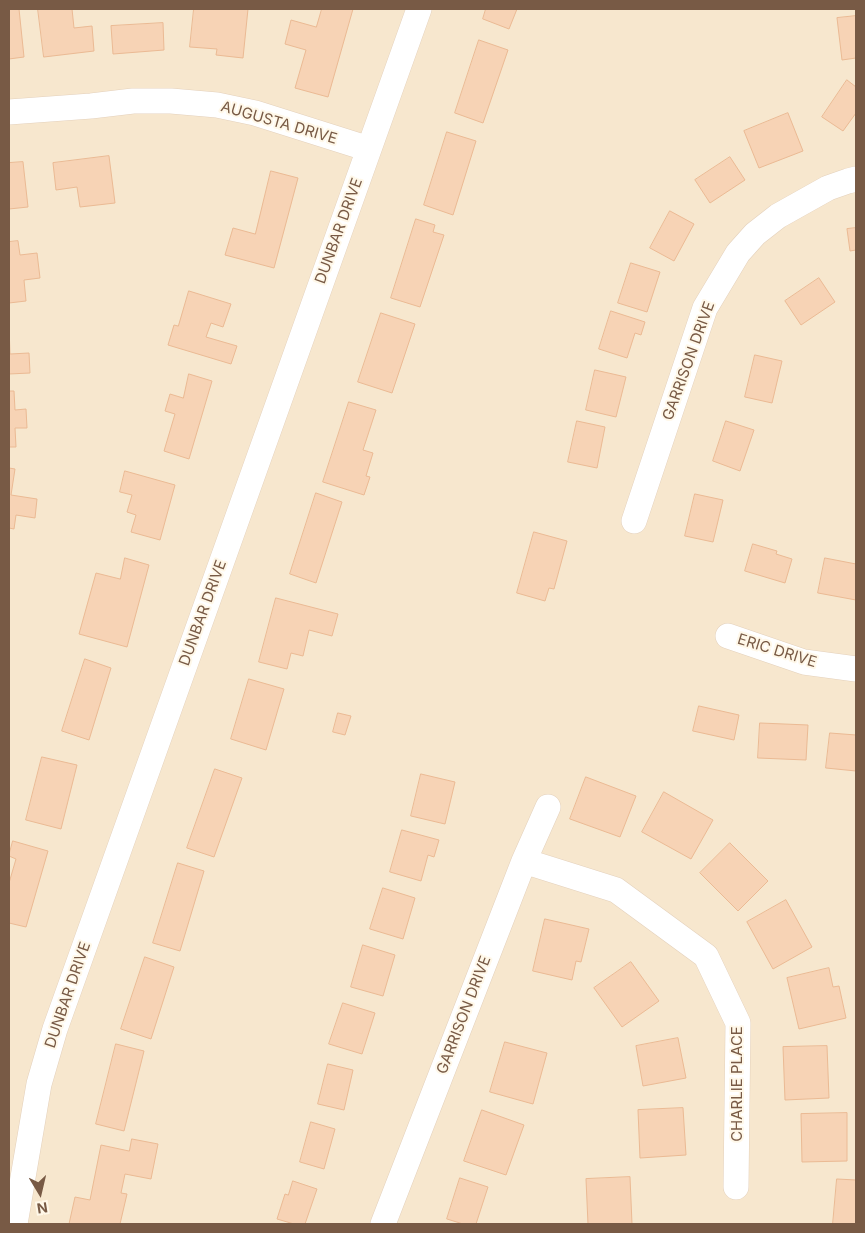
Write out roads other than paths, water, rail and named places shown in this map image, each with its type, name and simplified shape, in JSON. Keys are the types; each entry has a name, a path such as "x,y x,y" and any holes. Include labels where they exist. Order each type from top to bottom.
{"street":[{"name":"DUNBAR DRIVE","path":"15,1224 39,1084 55,1030 419,9"},
{"name":"AUGUSTA DRIVE","path":"9,112 133,101 217,104 369,148"},
{"name":"GARRISON DRIVE","path":"634,521 705,308 738,254 755,234 778,216 828,188 856,179"},
{"name":"ERIC DRIVE","path":"728,636 804,662 856,668"},
{"name":"GARRISON DRIVE","path":"383,1224 524,861 548,807"},
{"name":"CHARLIE PLACE","path":"524,861 616,890 706,956 738,1023 736,1187"}]}
